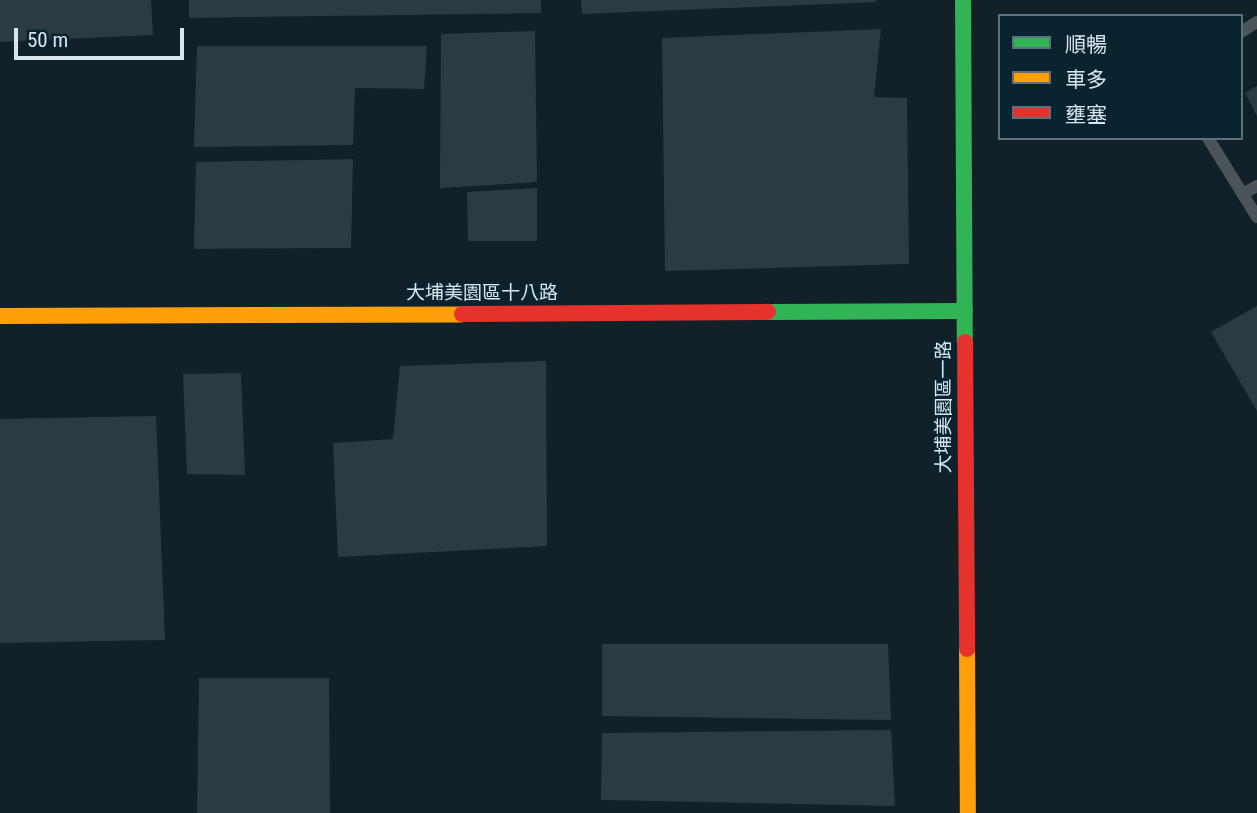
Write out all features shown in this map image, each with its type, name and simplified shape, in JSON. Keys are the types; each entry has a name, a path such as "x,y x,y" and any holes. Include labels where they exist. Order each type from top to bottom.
{"street":[{"name":"大埔美園區一路","path":"963,0 968,813"},
{"name":"大埔美園區十八路","path":"0,316 965,312"}],"lane":[{"path":"1209,140 1257,217"},
{"path":"1243,194 1257,186"}],"building":[{"path":"0,0 151,0 153,35 0,42"},
{"path":"189,0 541,0 541,13 189,18"},
{"path":"581,0 876,0 876,2 582,14"},
{"path":"881,29 874,97 907,98 909,264 665,271 662,38"},
{"path":"535,31 537,182 440,188 441,34"},
{"path":"197,46 427,46 424,89 355,88 353,145 194,147"},
{"path":"1257,86 1257,116 1245,93"},
{"path":"353,159 351,248 194,249 196,162"},
{"path":"537,188 537,241 468,241 467,192"},
{"path":"1257,306 1257,411 1211,332"},
{"path":"546,361 547,546 338,557 333,443 393,439 400,366"},
{"path":"241,373 245,475 187,474 183,374"},
{"path":"156,416 165,640 0,643 0,419"},
{"path":"602,644 888,644 891,720 602,716"},
{"path":"199,678 329,678 330,813 197,813"},
{"path":"891,730 895,806 601,800 602,733"}],"traffic: fast":[{"path":"963,0 965,342"},
{"path":"768,312 965,311"}],"traffic: slow":[{"path":"0,316 462,314"},
{"path":"967,649 968,813"}],"traffic: jam":[{"path":"462,314 768,312"},
{"path":"965,342 967,649"}]}
